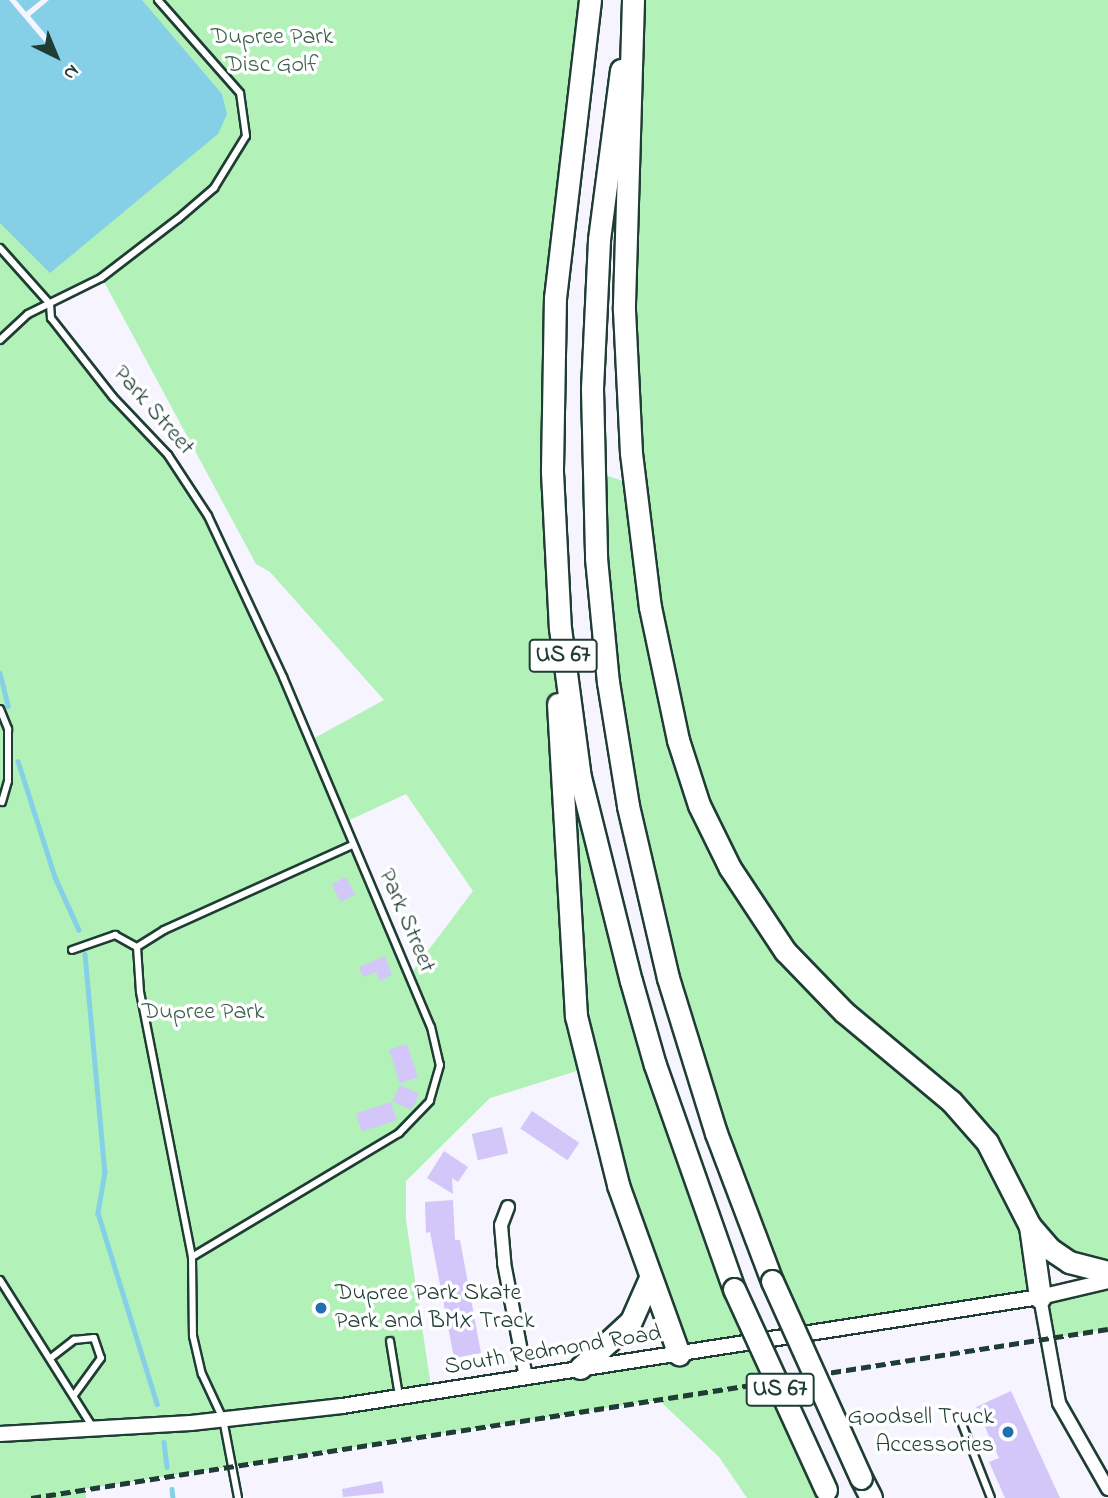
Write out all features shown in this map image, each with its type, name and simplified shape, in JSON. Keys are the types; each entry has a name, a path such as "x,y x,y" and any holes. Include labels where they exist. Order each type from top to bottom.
{"highway":[{"name":"US 67","path":"590,0 555,297 552,472 560,628 580,777 655,1065 734,1289 828,1494"},
{"name":"US 67","path":"632,0 608,156 594,319 592,471 601,620 619,762 668,978 716,1133 772,1281 871,1498"},
{"path":"632,0 624,310 631,453 652,622 685,763 730,868 785,951 844,1012 951,1101 987,1142 1030,1226 1049,1248 1069,1262 1108,1272"},
{"path":"560,628 558,726 576,1016 603,1133 678,1354"},
{"path":"1030,1226 1040,1297"},
{"path":"580,1368 631,1321 650,1278"}],"street":[{"path":"508,1207 500,1225 504,1263 526,1377"},
{"name":"South Redmond Road","path":"0,1434 223,1419 399,1398 1040,1297 1108,1281"},
{"path":"1040,1297 1059,1404 1108,1489"}],"lane":[{"path":"0,340 16,323 101,278 178,219 214,188 246,135 240,93 158,0"},
{"name":"Park Street","path":"0,248 50,304 51,318 113,397 168,455 208,516 250,600 431,1027 440,1065 437,1087 419,1115 399,1133 192,1257"},
{"path":"0,709 8,729 8,780 2,802"},
{"path":"137,947 164,930 352,845"},
{"path":"72,950 115,935 137,947"},
{"path":"137,947 140,992 192,1257 193,1336 202,1374 223,1419 238,1498"},
{"path":"0,1280 52,1357 93,1428"},
{"path":"52,1357 74,1340 94,1338 101,1358 74,1395"},
{"path":"390,1341 399,1398"},
{"path":"962,1424 991,1498"}],"green space":[{"path":"0,0 590,0 552,392 580,777 697,1188 830,1498 747,1498 719,1457 659,1400 85,1489 86,1498 0,1498","holes":["102,278 256,564 270,572 384,700 309,741 240,577 208,516 168,455 113,397 51,318 50,304","406,794 473,891 409,976 343,823","586,1068 678,1354 432,1393 406,1220 406,1181 490,1098"]},
{"path":"634,0 1108,0 1108,1272 1090,1269 1031,1227 1040,1297 1108,1281 1108,1329 1046,1339 1040,1298 794,1333 772,1281 642,871 592,471 633,484"}],"water":[{"path":"0,0 142,0 222,94 227,114 218,134 50,273 0,223"}],"pier":[{"path":"9,0 16,0 26,12 41,0 49,0 30,16 52,42 48,46"}],"building":[{"path":"346,877 355,895 341,902 332,884"},
{"path":"385,956 392,975 380,981 376,972 363,977 359,967"},
{"path":"407,1044 418,1077 400,1083 389,1050"},
{"path":"400,1085 419,1094 411,1110 392,1101"},
{"path":"391,1102 397,1120 362,1132 356,1113"},
{"path":"532,1111 579,1143 568,1160 520,1128"},
{"path":"502,1127 508,1153 478,1160 472,1134"},
{"path":"444,1151 468,1167 458,1182 452,1178 453,1194 427,1178"},
{"path":"453,1200 455,1240 460,1240 481,1353 454,1358 430,1232 426,1233 425,1202"},
{"name":"Goodsell Truck Accessories","path":"1011,1391 1060,1498 1005,1498 989,1462 999,1458 976,1407"},
{"path":"382,1481 384,1493 343,1497 342,1489"}],"waterway":[{"path":"0,673 8,706"},
{"path":"18,761 55,877 79,930"},
{"path":"85,954 105,1172 98,1213 157,1404"},
{"path":"164,1442 167,1467"},
{"path":"172,1489 173,1498"}],"railway":[{"path":"31,1498 1108,1329"}],"place":[{"name":"Dupree Park Skate Park and BMX Track","path":"321,1308"},
{"name":"Goodsell Truck Accessories","path":"1008,1432"}],"park label":[{"name":"Dupree Park Disc Golf","path":"272,52"},
{"name":"Dupree Park","path":"203,1013"}]}
